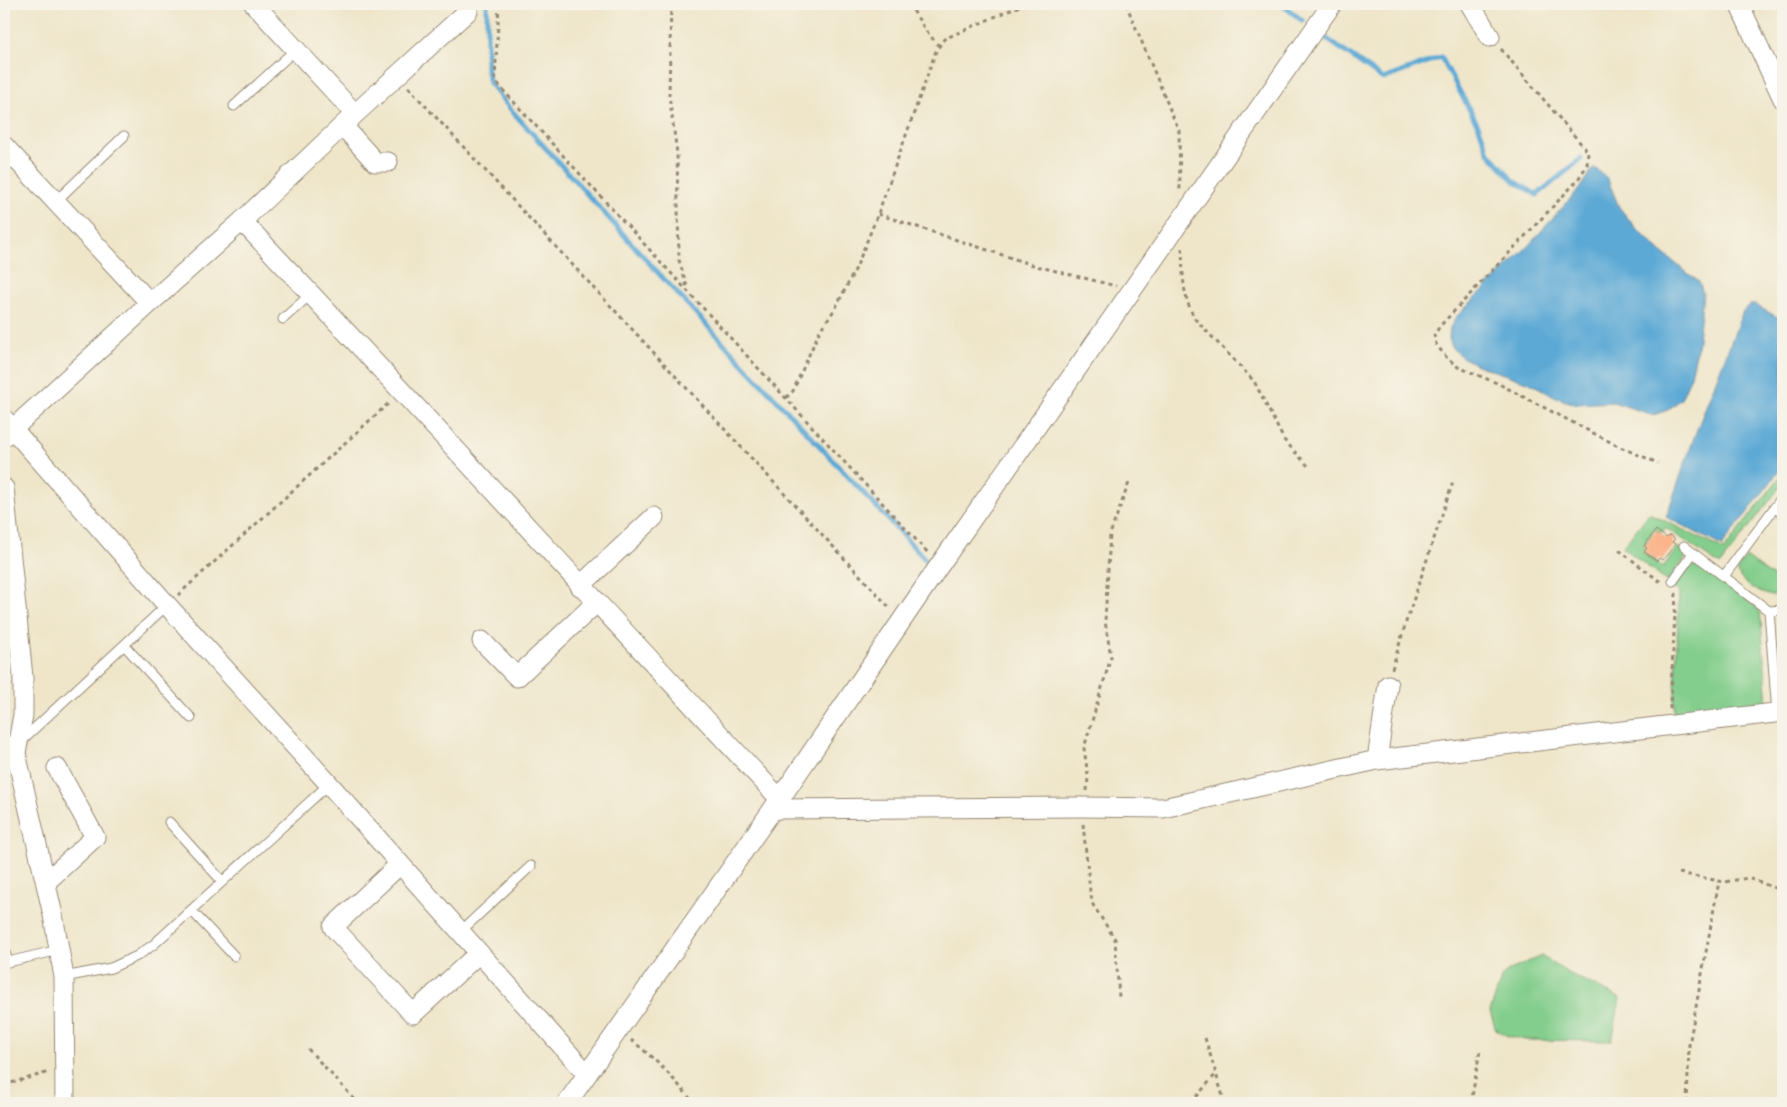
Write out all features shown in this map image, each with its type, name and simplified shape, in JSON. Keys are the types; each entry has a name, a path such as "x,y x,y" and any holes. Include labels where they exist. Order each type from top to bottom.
{"street":[{"path":"254,4 296,49 349,120 375,162 388,162"},
{"path":"468,4 468,11 242,221 7,428 329,784 587,1074"},
{"path":"567,1103 777,804 939,566 1332,4"},
{"path":"1470,4 1490,37"},
{"path":"1739,4 1783,99"},
{"path":"4,146 150,303"},
{"path":"242,221 402,390 777,804 1163,808 1377,760 1669,726 1781,718"},
{"path":"4,488 23,677 23,715 12,752 46,882 64,977 65,1103"},
{"path":"580,586 654,517"},
{"path":"482,640 517,677 596,602"},
{"path":"1377,760 1388,685"},
{"path":"46,882 95,837 57,768"},
{"path":"400,864 333,927 413,1014 479,953"}],"lane":[{"path":"234,106 296,49"},
{"path":"56,201 124,136"},
{"path":"283,319 311,294"},
{"path":"1724,576 1783,496"},
{"path":"1775,508 1783,514"},
{"path":"1684,546 1768,611 1783,610"},
{"path":"1673,581 1693,553"},
{"path":"12,752 167,606"},
{"path":"1768,611 1781,718"},
{"path":"124,645 191,718"},
{"path":"64,977 112,968 138,956 153,945 329,784"},
{"path":"169,822 222,881"},
{"path":"460,932 531,866"},
{"path":"191,910 234,956"},
{"path":"4,949 8,962 59,950"}],"path":[{"path":"499,4 496,80 939,566"},
{"path":"671,4 669,95 677,153 679,260 688,290"},
{"path":"909,4 926,31 939,46"},
{"path":"786,398 793,391 820,330 845,292 878,214 939,46 944,39 1024,4"},
{"path":"1126,4 1179,131 1179,223 1184,291 1188,307 1195,319 1254,381 1284,440 1309,468"},
{"path":"1490,37 1588,152 1587,166 1577,181 1440,326 1434,335 1436,344 1446,357 1458,367 1497,383 1620,447 1658,463"},
{"path":"397,76 902,621"},
{"path":"878,214 1036,266 1114,285 1131,292"},
{"path":"167,606 402,390"},
{"path":"1119,998 1115,939 1093,905 1090,891 1084,807 1088,776 1084,748 1111,657 1106,621 1110,534 1130,480"},
{"path":"1388,685 1406,622 1453,482"},
{"path":"1619,550 1676,594 1669,726"},
{"path":"1781,718 1781,777"},
{"path":"1679,872 1724,882 1748,878 1783,891"},
{"path":"1687,1103 1689,1045 1719,881"},
{"path":"618,1030 644,1050 672,1077 694,1103"},
{"path":"1205,1038 1225,1103"},
{"path":"308,1049 358,1103"},
{"path":"1471,1103 1480,1050"},
{"path":"4,1085 65,1068"},
{"path":"1191,1103 1216,1074"}],"green space":[{"path":"1783,473 1783,483 1720,565 1666,528 1661,533 1655,529 1643,546 1646,549 1643,552 1663,567 1678,547 1688,555 1667,582 1623,547 1649,513 1724,550"},
{"path":"1746,557 1783,584 1780,592 1773,596 1769,595 1752,588 1742,580 1738,569"},
{"path":"1692,559 1760,610 1768,703 1694,711 1674,716 1679,592 1672,587"},
{"path":"1541,956 1568,973 1620,998 1612,1041 1525,1040 1508,1036 1496,1030 1490,1012 1502,976 1510,970"}],"water":[{"path":"1595,168 1607,178 1619,207 1635,227 1661,252 1699,282 1703,293 1697,349 1691,376 1681,399 1668,410 1653,415 1613,402 1576,404 1560,399 1530,383 1477,365 1462,357 1452,348 1449,338 1450,328 1456,317 1529,245 1579,189"},
{"path":"1749,305 1755,305 1783,320 1783,466 1722,546 1666,517 1696,432 1743,311"}],"building":[{"path":"1656,530 1667,538 1670,535 1675,539 1672,542 1675,544 1663,560 1659,558 1657,561 1644,552 1647,548 1644,546"}],"waterway":[{"path":"487,4 487,72 490,84 661,276 926,560"},
{"path":"1281,4 1303,21"},
{"path":"1327,39 1383,79 1441,57 1479,127 1488,152 1513,180 1537,195 1581,159"}]}
